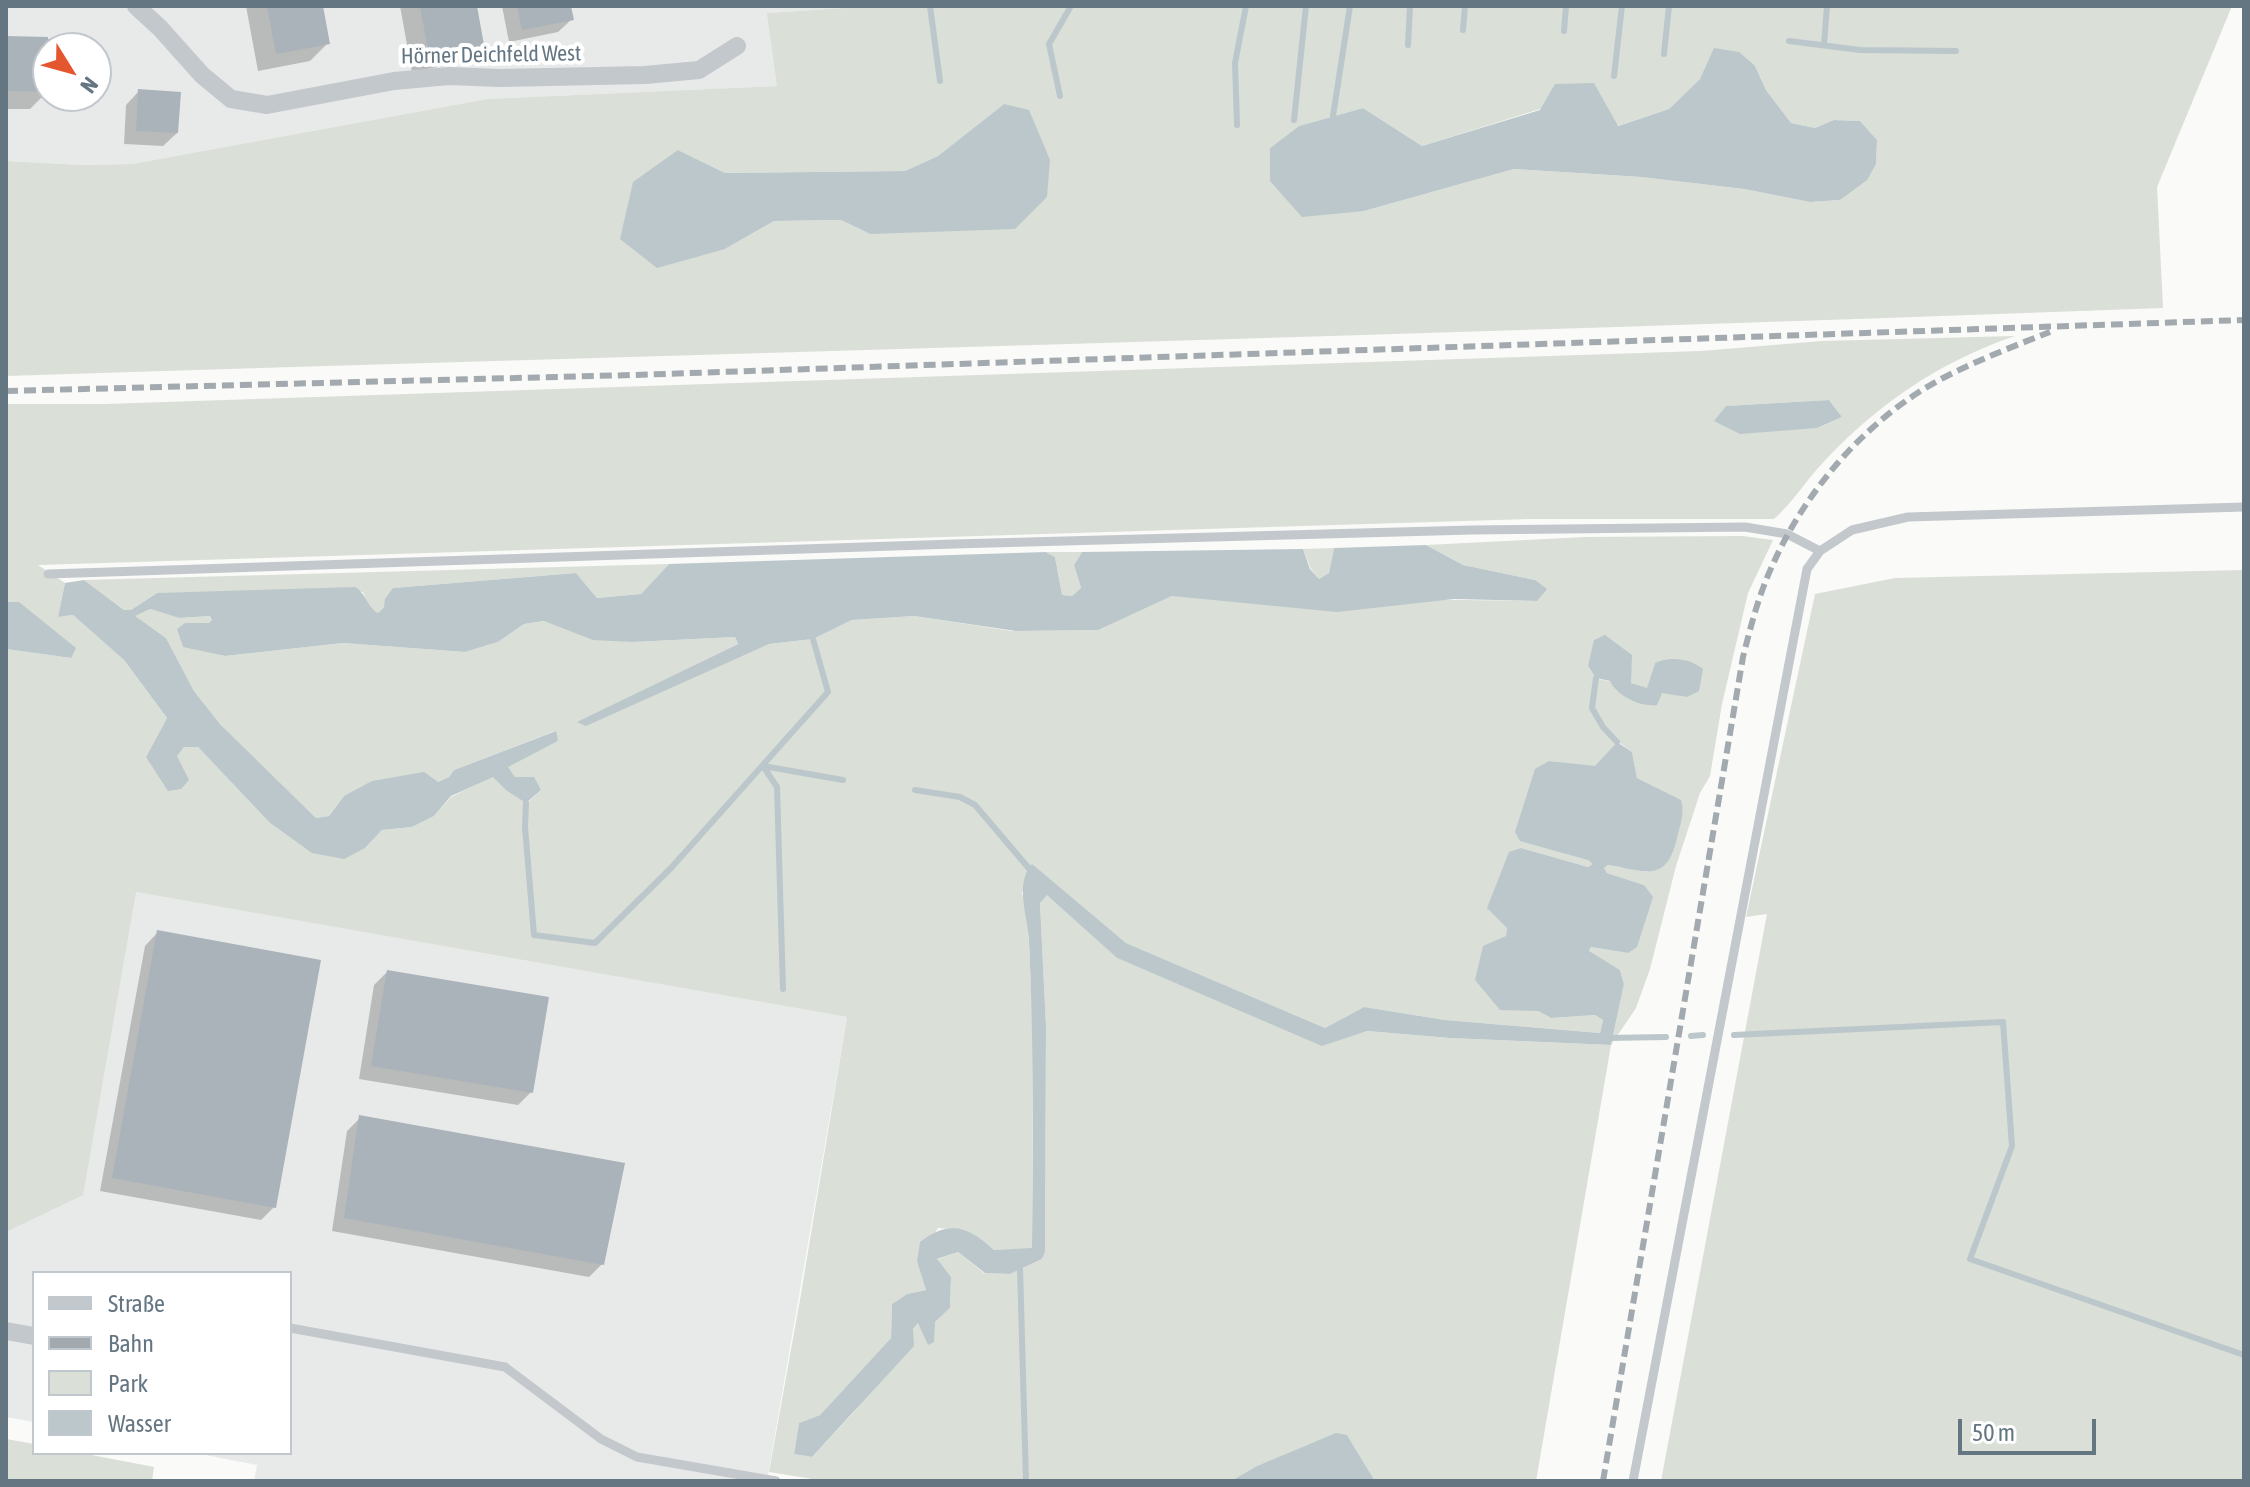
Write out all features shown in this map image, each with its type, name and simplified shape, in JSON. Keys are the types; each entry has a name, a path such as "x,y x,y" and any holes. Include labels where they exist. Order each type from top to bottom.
{"street":[{"name":"Hörner Deichfeld West","path":"136,6 202,75 231,99 267,105 394,81 449,76 631,76 699,70 737,46"},
{"path":"6,1331 32,1336"}],"lane":[{"path":"1633,1481 1807,569 1820,551 1852,530 1908,517 2244,507"},
{"path":"48,574 954,544 1532,529 1745,527 1787,534 1820,551"},
{"path":"292,1328 505,1367 601,1439 637,1457 776,1481"}],"shaded area":[{"path":"6,6 875,6 768,13 778,86 487,99 132,164 6,161"},
{"path":"6,869 847,1017 767,1481 254,1481 257,1465 205,1455 292,1455 292,1271 32,1271 32,1422 6,1417"}],"green space":[{"path":"875,6 2232,6 2157,187 2163,308 6,376 6,161 132,164 487,99 777,86 767,13","holes":["1755,66 1766,90 1791,123 1815,128 1834,120 1860,121 1877,140 1876,164 1840,200 1810,202 1744,189 1641,177 1514,169 1364,211 1270,181 1270,148 1299,126 1363,108 1422,146 1540,109 1617,126 1669,109 1700,79","1004,104 870,234 841,220 774,221 725,249 678,150 725,173 905,171 938,156"]},
{"path":"2015,336 1933,373 1884,407 1839,446 1774,519 1529,519 38,565 65,583 58,617 73,615 124,660 167,718 146,757 176,757 184,747 198,747 269,822 365,848 382,830 412,827 434,816 451,797 493,776 507,791 527,803 541,790 515,777 507,767 558,741 555,731 454,770 449,777 438,782 344,796 329,816 316,818 220,724 194,691 166,638 134,616 150,609 179,618 210,616 210,623 185,623 178,629 183,646 225,656 343,643 465,652 498,642 524,624 545,621 589,638 633,642 735,637 738,644 578,722 769,644 813,639 852,620 914,616 1012,631 1097,630 1172,596 1537,601 1535,580 1463,565 1426,545 1586,537 1742,536 1773,540 1748,593 1722,704 1710,776 1700,793 1676,866 1650,969 1636,1008 1611,1045 1536,1481 1375,1481 1347,1435 1255,1467 1231,1481 825,1481 769,1472 847,1017 136,892 83,1195 6,1232 6,649 71,658 19,602 6,602 6,404 105,404 1701,351 1822,341","holes":["1829,400 1842,417 1817,428 1727,406","1655,663 1687,697 1647,689","1588,666 1647,689 1598,679 1594,702 1596,678","1603,726 1632,752 1637,778 1680,800 1647,872 1608,865 1604,868 1607,873 1644,885 1628,953 1591,947 1589,952 1620,970 1624,984 1611,1045 1367,1031 1322,1045 1117,958 1047,894 1040,903 1046,1026 1045,1252 1042,1259 1010,1274 984,1273 958,1252 936,1260 951,1277 950,1308 935,1322 919,1322 854,1412 812,1457 794,1454 799,1423 820,1415 891,1338 892,1304 907,1294 926,1290 917,1262 938,1228 969,1233 994,1250 1032,1249 1033,1028 1028,923 1022,893 1032,865 1126,943 1325,1028 1364,1007 1445,1020 1600,1033 1603,1020 1595,1015 1551,1018 1538,1011 1506,936 1521,848 1588,867 1594,864 1588,860 1550,761 1595,767 1617,742"]},
{"path":"1334,548 1329,573 1319,579 1303,549"},
{"path":"1046,552 1082,552 1074,565 1081,588 1072,596 1062,595 1055,557"},
{"path":"669,564 641,594 597,598 576,573 393,588 378,613 369,608 363,592 157,593 131,610 124,610 84,580"},
{"path":"2244,570 2244,1481 1661,1481 1767,914 1746,917 1815,594 1895,578"},
{"path":"6,1439 32,1444 32,1455 91,1455 154,1467 152,1481 6,1481"}],"water":[{"path":"1714,48 1739,52 1755,66 1766,90 1791,123 1815,128 1834,120 1860,121 1877,140 1876,164 1867,180 1840,200 1810,202 1744,189 1641,177 1514,169 1364,211 1302,217 1270,181 1270,148 1299,126 1363,108 1422,146 1540,110 1555,84 1594,83 1618,126 1669,109 1700,79"},
{"path":"1004,104 1029,110 1050,160 1047,197 1015,229 870,234 841,220 774,221 725,249 657,268 620,239 633,182 678,150 725,173 905,171 938,156"},
{"path":"1829,400 1842,417 1817,428 1740,434 1714,421 1726,406"},
{"path":"1426,545 1463,565 1535,580 1547,589 1537,601 1454,599 1337,612 1172,596 1098,630 1016,631 914,616 852,620 813,639 769,644 586,726 577,722 738,644 735,637 633,642 593,640 544,621 524,624 498,642 465,652 343,643 225,656 183,647 177,629 185,623 209,623 212,620 210,616 179,618 150,609 135,616 166,638 194,691 220,724 316,818 329,816 344,796 372,781 424,772 438,782 449,777 454,770 556,731 558,741 508,767 515,777 534,777 541,790 526,803 493,777 451,796 434,816 412,827 382,830 365,848 344,859 312,853 269,822 198,747 184,747 177,756 189,780 181,789 168,791 146,757 167,718 124,660 73,615 58,617 65,583 84,580 124,610 131,610 157,593 355,587 378,613 393,588 576,573 597,598 641,594 669,564 1046,552 1055,557 1062,595 1072,596 1081,588 1074,565 1082,552 1303,549 1310,569 1319,579 1329,573 1334,548"},
{"path":"6,602 19,602 76,648 71,658 6,649"},
{"path":"1605,635 1632,655 1631,683 1647,688 1655,663 1680,659 1703,669 1699,691 1687,697 1662,693 1657,705 1643,704 1623,696 1610,681 1596,678 1588,666 1594,640"},
{"path":"1617,742 1632,752 1637,778 1681,800 1682,810 1672,853 1660,868 1644,871 1608,865 1604,868 1607,873 1644,885 1653,897 1637,947 1628,953 1591,947 1589,951 1620,970 1624,984 1611,1045 1367,1031 1322,1046 1117,958 1047,895 1040,903 1046,1026 1045,1252 1042,1259 1010,1274 985,1273 958,1252 937,1259 951,1277 950,1308 935,1322 934,1342 928,1345 918,1323 913,1329 914,1346 812,1457 794,1454 799,1423 820,1415 891,1338 892,1304 907,1294 926,1290 917,1262 920,1242 940,1231 958,1229 976,1236 994,1250 1032,1248 1032,1018 1029,941 1023,891 1032,864 1126,943 1325,1028 1364,1007 1445,1020 1600,1033 1603,1020 1595,1015 1551,1018 1538,1011 1500,1010 1475,980 1483,946 1506,936 1507,928 1487,908 1509,852 1521,848 1588,867 1593,864 1520,841 1515,832 1535,769 1549,761 1595,766"},
{"path":"1336,1433 1347,1435 1375,1481 1231,1481 1255,1467"}],"building":[{"path":"267,6 323,6 330,44 276,54"},
{"path":"420,6 477,6 484,45 429,55"},
{"path":"517,6 571,6 574,20 522,30"},
{"path":"6,36 32,37 32,92 6,91"},
{"path":"138,89 181,92 178,133 136,131"},
{"path":"157,930 321,960 276,1208 112,1178"},
{"path":"387,970 549,997 533,1093 371,1066"},
{"path":"359,1115 625,1163 604,1265 344,1218"}],"waterway":[{"path":"930,6 940,81"},
{"path":"1060,96 1049,44 1071,6"},
{"path":"1237,125 1235,63 1246,6"},
{"path":"1294,120 1306,6"},
{"path":"1333,116 1350,6"},
{"path":"1408,45 1410,6"},
{"path":"1463,30 1465,6"},
{"path":"1564,31 1566,6"},
{"path":"1614,76 1622,6"},
{"path":"1664,54 1669,6"},
{"path":"1824,45 1827,6"},
{"path":"1789,41 1860,50 1956,51"},
{"path":"526,803 525,827 534,935 595,943 671,868 828,692 813,639"},
{"path":"1596,678 1592,708 1617,742"},
{"path":"783,989 777,787 763,766 843,780"},
{"path":"915,790 960,797 975,805 1032,872"},
{"path":"1734,1035 2003,1022 2012,1146 1970,1259 2244,1355"},
{"path":"1691,1036 1703,1035"},
{"path":"1606,1038 1666,1037"},
{"path":"1020,1268 1026,1481"}],"railway":[{"path":"6,391 634,375 2244,320"},
{"path":"1603,1481 1743,657 1764,587 1787,536 1804,508 1822,482 1866,434 1916,394 1943,378 2050,332"}]}
